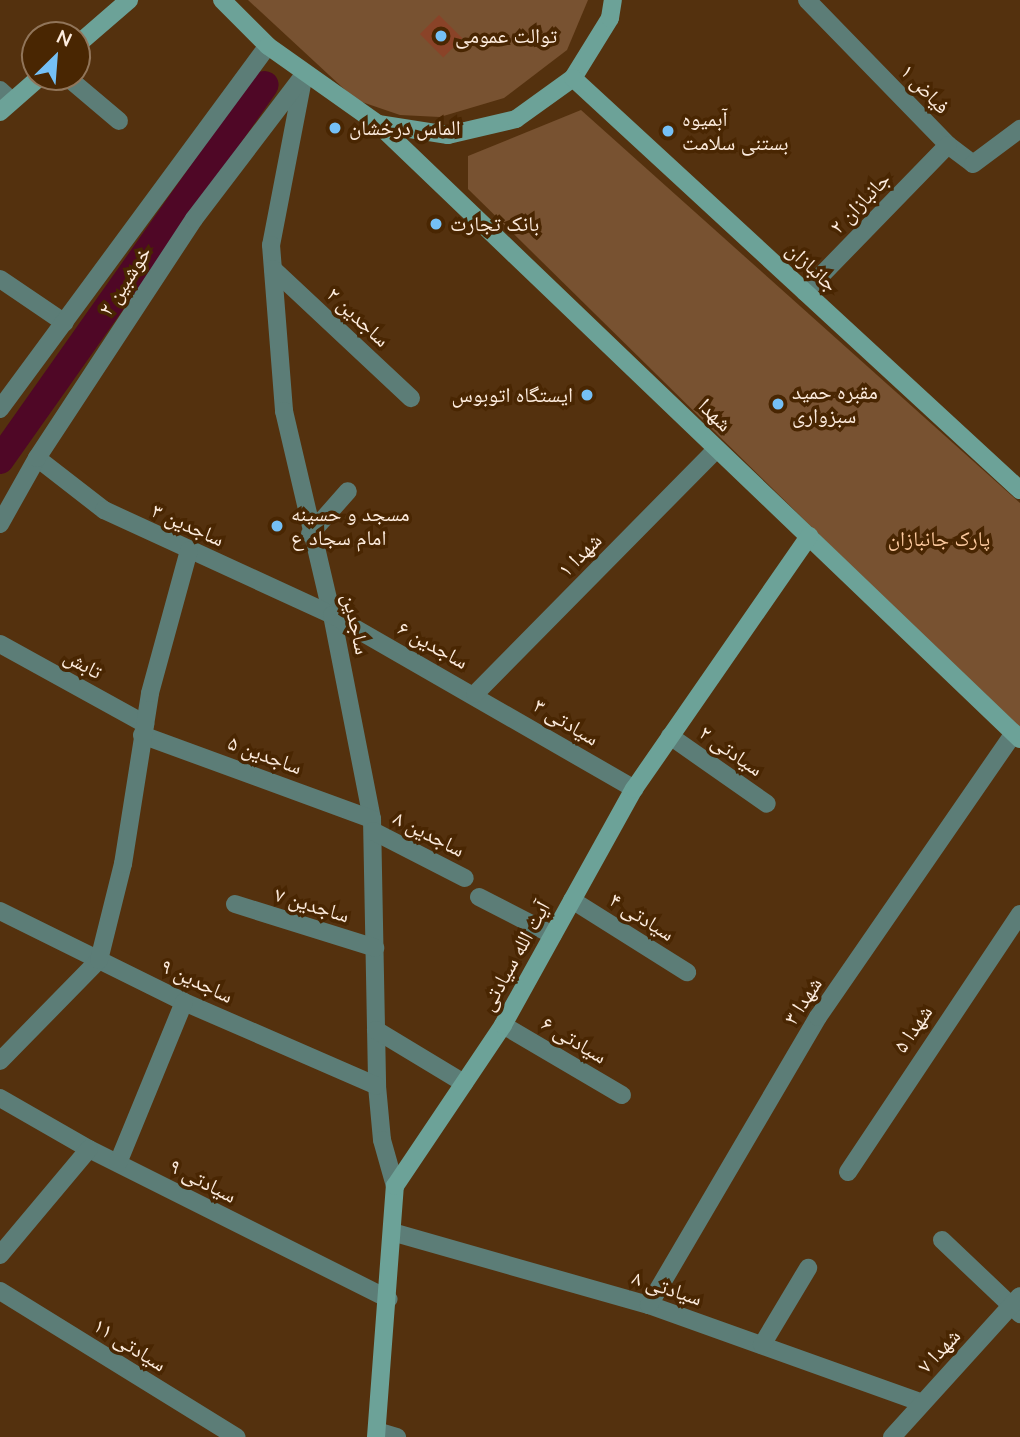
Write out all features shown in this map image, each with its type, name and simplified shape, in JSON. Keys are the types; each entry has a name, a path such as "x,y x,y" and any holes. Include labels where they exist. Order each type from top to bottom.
{"main road":[{"path":"91,33 129,0"},
{"name":"شهدا","path":"222,0 268,46 378,124 1017,736"},
{"path":"378,124 448,135 516,119 573,78 610,18 613,0"},
{"name":"جانبازان","path":"573,78 1020,491"},
{"path":"4,101 21,90"},
{"name":"آیت الله سیادتی","path":"395,1186 503,1025 634,789 808,536"},
{"path":"376,1434 395,1186"}],"street":[{"name":"فیاض ۱","path":"807,0 948,145 973,163 1020,129"},
{"name":"خوشبین ۲","path":"0,409 268,46"},
{"name":"خوشبین ۲","path":"0,524 37,458 194,219 304,74"},
{"name":"ساجدین","path":"304,74 271,244 284,411 310,534 332,615 373,825 377,1086 382,1140 395,1186"},
{"path":"84,91 119,121"},
{"name":"جانبازان ۲","path":"805,292 948,145"},
{"name":"ساجدین ۲","path":"273,269 411,398"},
{"path":"0,279 65,323"},
{"name":"شهدا ۱","path":"475,694 717,449"},
{"name":"ساجدین ۳","path":"37,458 104,510 332,615"},
{"path":"310,534 348,491"},
{"path":"0,1061 7,1044 99,960 123,864 143,729 189,550"},
{"name":"ساجدین ۶","path":"332,615 475,694"},
{"name":"تابش","path":"0,644 143,729"},
{"name":"سیادتی ۳","path":"475,694 634,789"},
{"name":"ساجدین ۵","path":"143,729 373,825"},
{"name":"سیادتی ۲","path":"670,736 767,804"},
{"name":"شهدا ۳","path":"649,1305 818,1017 1017,736"},
{"name":"ساجدین ۸","path":"373,825 465,878"},
{"path":"479,897 553,935"},
{"name":"سیادتی ۴","path":"572,900 687,972"},
{"name":"ساجدین ۷","path":"235,904 375,948"},
{"name":"ساجدین ۹","path":"0,912 184,1002 377,1086"},
{"name":"شهدا ۵","path":"848,1172 1020,914"},
{"path":"118,1163 184,1002"},
{"name":"سیادتی ۶","path":"503,1025 622,1096"},
{"path":"376,1030 464,1083"},
{"name":"سیادتی ۹","path":"0,1098 89,1149 388,1299"},
{"path":"0,1255 89,1149"},
{"name":"سیادتی ۸","path":"392,1232 649,1305 922,1403"},
{"path":"942,1240 1017,1305"},
{"path":"762,1345 808,1268"},
{"name":"سیادتی ۱۱","path":"0,1291 236,1437"},
{"name":"شهدا ۷","path":"894,1436 922,1403 1017,1305"},
{"path":"376,1434 397,1437"}],"green space":[{"path":"248,0 588,0 567,50 504,98 440,117 400,115 356,100"},
{"name":"پارک جانبازان","path":"581,110 1020,503 1020,732 468,189 468,156"}],"building":[{"name":"توالت عمومی","path":"439,15 462,38 443,57 420,34"}],"waterway":[{"path":"0,460 265,85"}],"place":[{"name":"توالت عمومی","path":"441,36"},
{"name":"الماس درخشان","path":"335,128"},
{"name":"آبمیوه بستنی سلامت","path":"668,131"},
{"name":"بانک تجارت","path":"436,224"},
{"name":"ایستگاه اتوبوس","path":"587,395"},
{"name":"مقبره حمید سبزواری","path":"778,404"},
{"name":"مسجد و حسینه امام سجاد ع","path":"277,526"}]}
